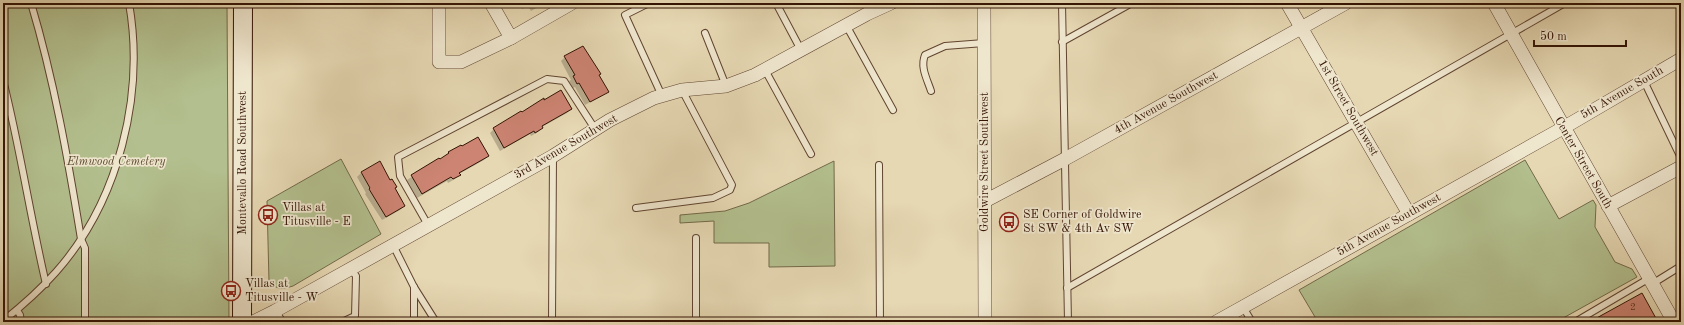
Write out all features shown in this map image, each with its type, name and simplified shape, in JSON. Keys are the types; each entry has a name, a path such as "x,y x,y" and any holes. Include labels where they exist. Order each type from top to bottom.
{"main road":[{"name":"Montevallo Road Southwest","path":"242,322 243,3"}],"street":[{"path":"439,3 439,62 461,62 511,38 572,3"},
{"path":"491,3 511,38"},
{"name":"3rd Avenue Southwest","path":"253,322 351,269 552,156 610,120 654,98 682,90 726,86 765,70 846,25 891,3"},
{"name":"Goldwire Street Southwest","path":"984,3 985,322"},
{"name":"1st Street Southwest","path":"1287,3 1408,214"},
{"name":"4th Avenue Southwest","path":"985,201 1065,159 1346,3"},
{"name":"Center Street South","path":"1494,3 1563,128 1674,322"},
{"name":"5th Avenue South","path":"1563,128 1681,59"},
{"name":"5th Avenue Southwest","path":"1216,322 1563,128"},
{"path":"1608,206 1681,167"}],"lane":[{"path":"31,3 58,111 81,239 85,248 85,322"},
{"path":"3,312 5,320 46,284 57,271 81,239 110,182 126,130 131,95 133,37 128,3"},
{"path":"649,3 625,15 662,96"},
{"path":"776,3 801,50"},
{"path":"1062,3 1068,322"},
{"path":"1062,42 1132,3"},
{"path":"1067,288 1565,3"},
{"path":"846,25 893,110"},
{"path":"706,33 726,86"},
{"path":"931,91 923,69 922,60 925,55 945,46 984,43"},
{"path":"765,70 811,154"},
{"path":"428,225 400,176 398,157 547,79 564,81 595,129"},
{"path":"3,80 14,124 35,239 46,284"},
{"path":"1644,81 1681,158"},
{"path":"636,208 713,198 730,190 732,184 682,90"},
{"path":"552,156 552,322"},
{"path":"879,165 880,322"},
{"path":"696,238 696,322"},
{"path":"393,245 414,287 436,322"},
{"path":"1575,322 1650,281 1681,266"},
{"path":"342,322 352,319 354,316 356,276 351,269"},
{"path":"414,287 414,322"},
{"path":"1243,307 1252,322"},
{"path":"17,310 20,315 21,322"},
{"path":"275,311 283,322"}],"green space":[{"name":"Elmwood Cemetery","path":"3,3 227,3 229,322 3,322"},
{"path":"341,159 381,234 293,286 277,288 269,282 267,201"},
{"path":"1525,160 1559,219 1593,200 1596,205 1595,227 1615,262 1632,269 1637,277 1556,322 1318,322 1299,290"},
{"path":"834,161 835,266 769,267 769,243 714,243 714,221 680,223 680,215 725,211 749,203"}],"building":[{"path":"535,3 543,3 537,7"},
{"path":"583,46 601,74 599,75 609,92 590,102 579,83 577,84 573,76 575,75 564,56"},
{"path":"561,90 572,109 542,126 543,128 535,133 534,131 504,148 493,128 544,98 544,100"},
{"path":"478,137 489,156 459,173 461,175 453,179 451,177 422,194 411,175 439,158 440,159 449,153 448,152"},
{"path":"380,161 390,180 392,179 397,187 395,188 405,206 386,217 369,189 370,188 361,172"},
{"path":"1642,293 1658,322 1594,322 1593,320"}],"place":[{"name":"Villas at Titusville - E","path":"268,215"},
{"name":"SE Corner of Goldwire St SW & 4th Av SW","path":"1009,222"},
{"name":"Villas at Titusville - W","path":"231,291"}]}
